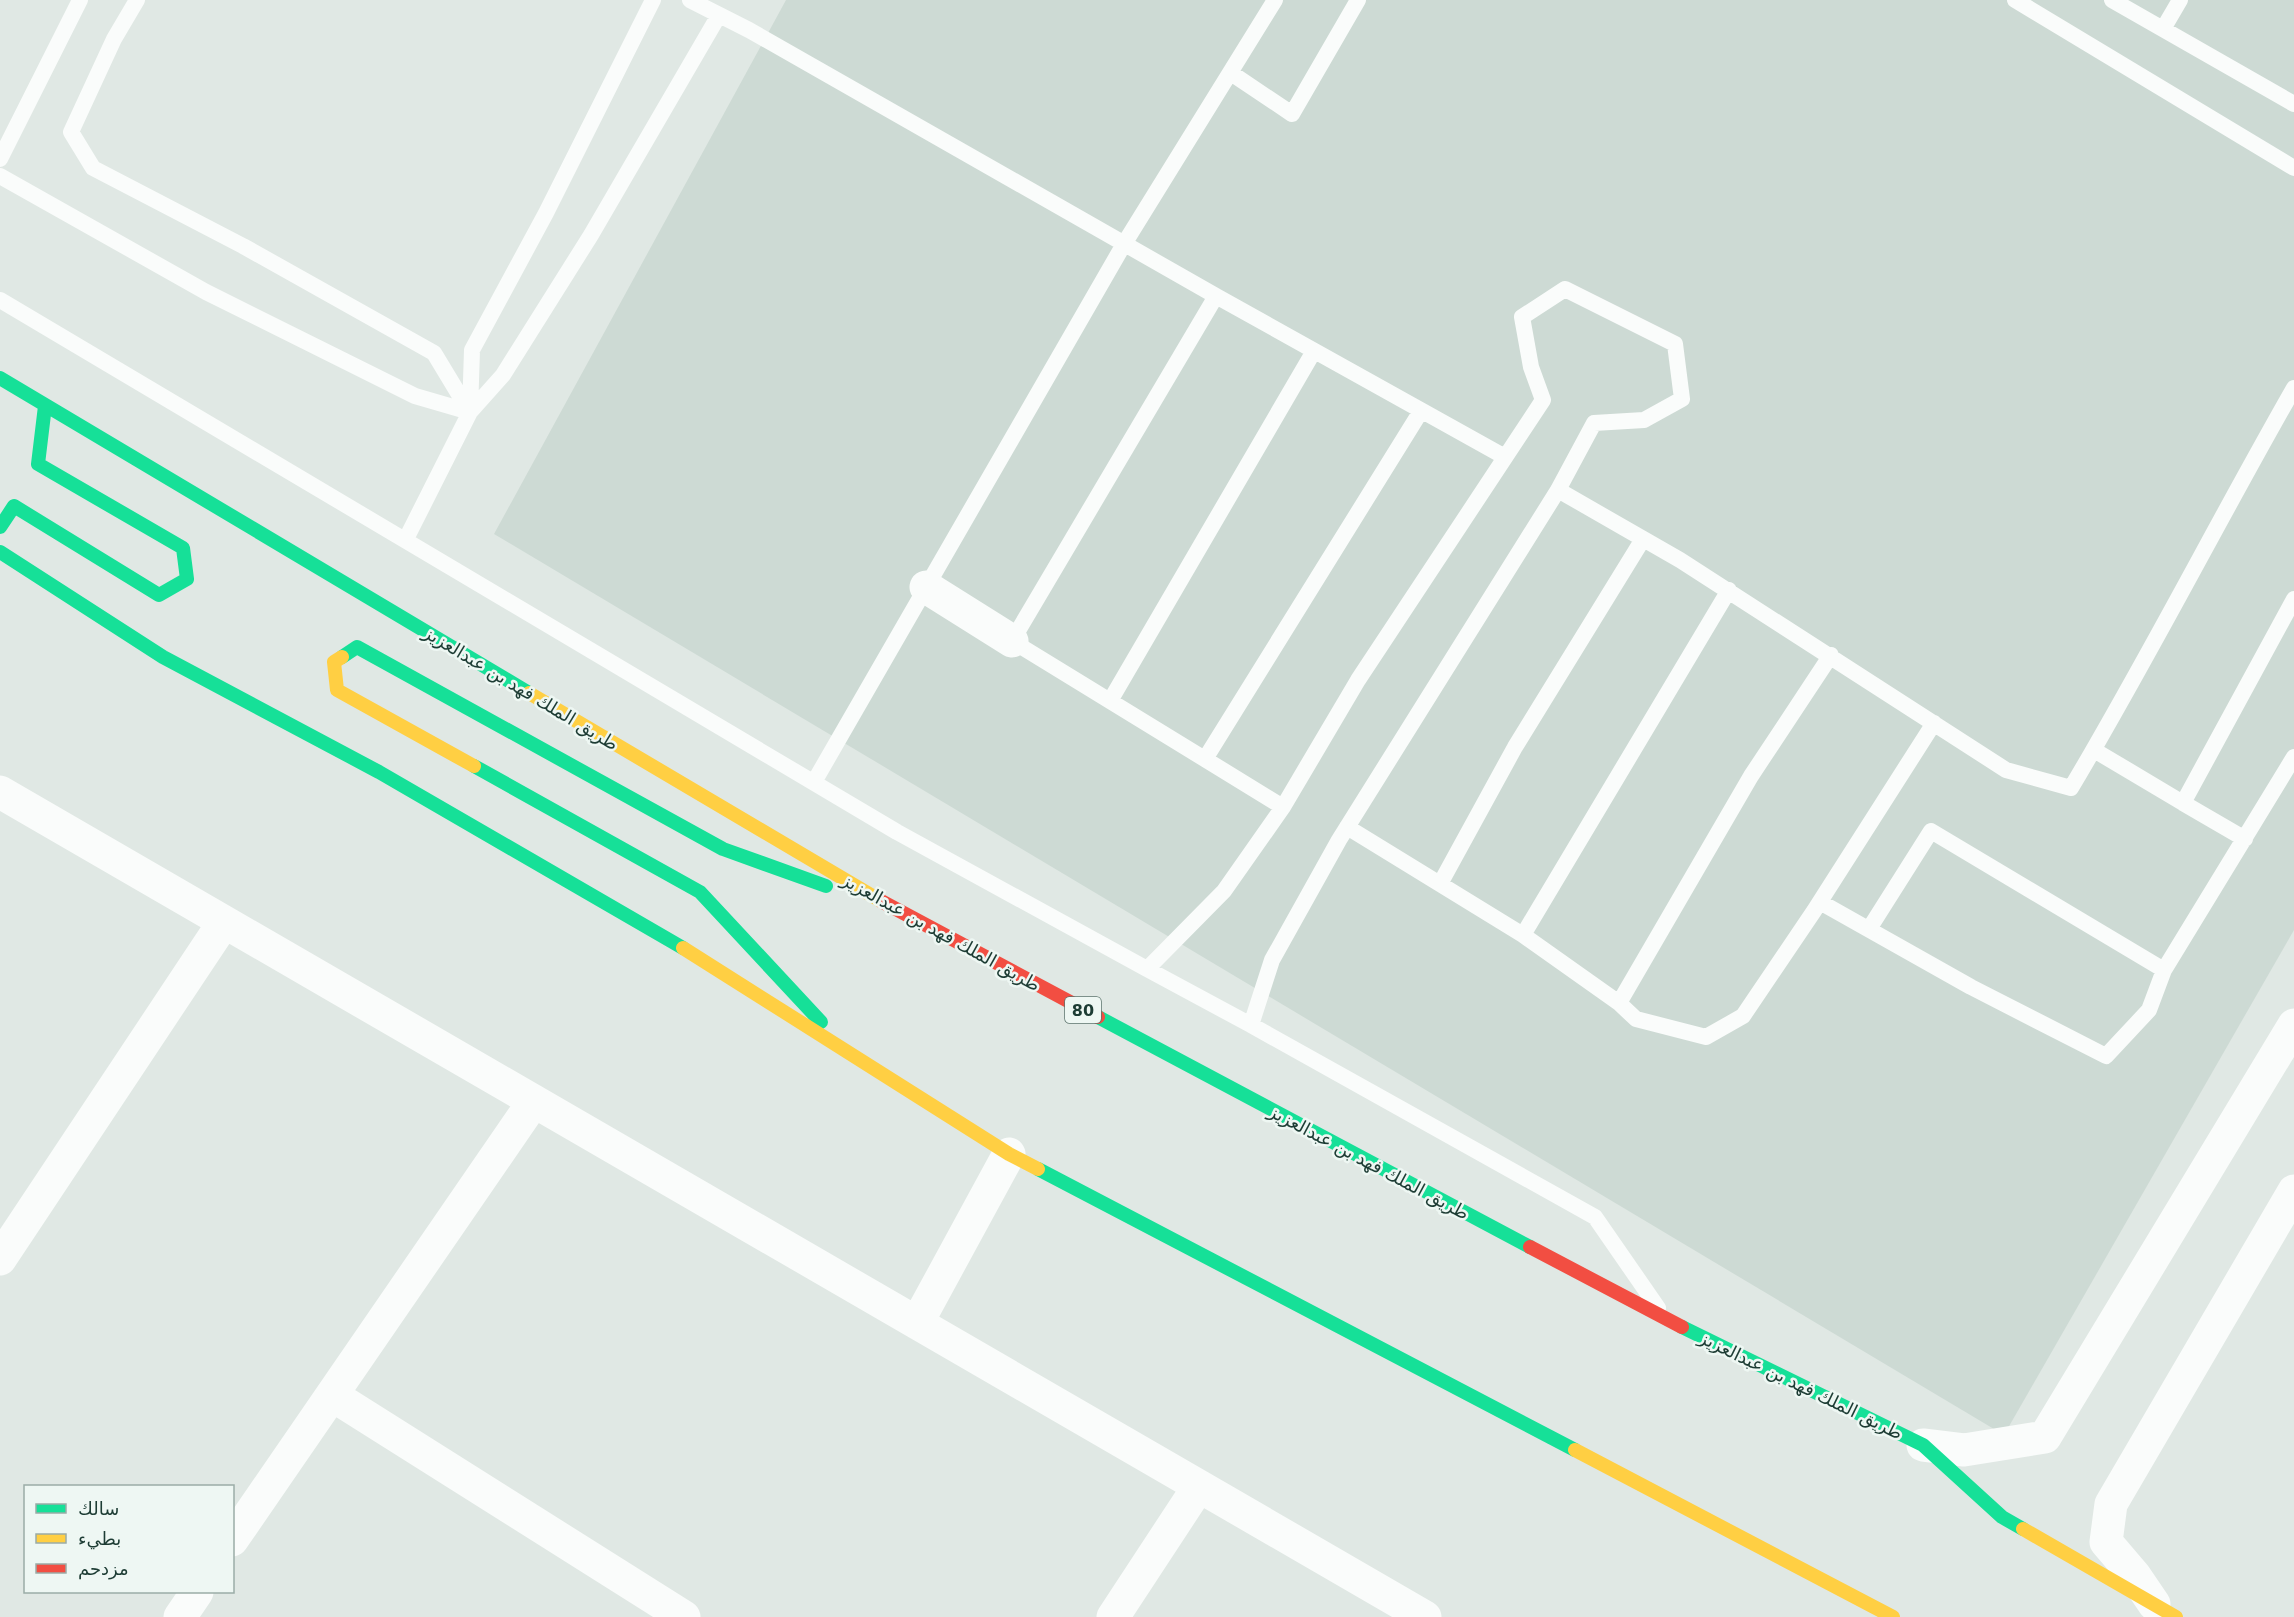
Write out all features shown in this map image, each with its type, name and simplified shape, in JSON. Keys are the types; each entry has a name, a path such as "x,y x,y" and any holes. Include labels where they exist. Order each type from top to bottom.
{"highway":[{"name":"طريق الملك فهد بن عبدالعزيز","path":"0,378 896,910 1665,1319 1923,1445 2002,1516 2165,1610"},
{"path":"0,527 15,506 159,595 187,579 183,548 38,464 45,406"},
{"path":"0,552 163,657 389,778 678,945 1009,1155 1893,1617"},
{"path":"853,1056 700,892 337,690 334,662 357,647 723,849 896,910"}],"street":[{"path":"926,587 1012,641"},
{"path":"0,792 1425,1617"},
{"path":"0,1259 224,922"},
{"path":"1923,1445 1964,1450 2045,1437 2294,1025"},
{"path":"234,1537 534,1101"},
{"path":"917,1323 1009,1155"},
{"path":"2165,1610 2106,1542 2110,1504 2116,1500 2294,1191"},
{"path":"332,1395 684,1617"},
{"path":"1113,1617 1199,1486"},
{"path":"180,1617 196,1593"}],"lane":[{"path":"0,159 81,0"},
{"path":"136,0 114,39 71,132 93,168 243,246 435,353 470,412"},
{"path":"470,412 472,350 546,213 653,0"},
{"path":"690,0 1505,457"},
{"path":"814,782 1124,244 1275,0"},
{"path":"1231,73 1292,114 1358,0"},
{"path":"2014,0 2294,168"},
{"path":"2112,0 2294,104"},
{"path":"2163,29 2180,0"},
{"path":"406,539 470,412 503,375 591,235 719,15"},
{"path":"0,176 206,292 416,396 470,412"},
{"path":"1147,969 1224,891 1283,807 1358,680 1543,400 1531,367 1522,317 1565,289 1674,344 1682,399 1644,420 1594,423 1558,490 1347,826 1272,960 1251,1025"},
{"path":"1216,296 1012,641 1283,807"},
{"path":"0,300 897,832 1251,1025 1595,1217 1665,1319"},
{"path":"1110,701 1314,351"},
{"path":"1558,490 1831,654 2006,770 2071,788 2131,687 2242,478 2294,388"},
{"path":"1205,759 1421,411"},
{"path":"1440,884 1515,747 1643,539"},
{"path":"1523,935 1729,591"},
{"path":"2183,803 2294,599"},
{"path":"1619,1003 1751,776 1831,654"},
{"path":"1347,826 1523,935 1619,1003 1636,1019 1706,1037 1743,1016 1820,902 1934,723"},
{"path":"2094,750 2245,839"},
{"path":"1820,902 1971,987 2106,1056 2149,1010 2164,970 2294,757"},
{"path":"1869,929 1931,831 2164,970"}],"shaded area":[{"path":"786,0 2294,0 2294,930 2004,1435 494,534"}],"traffic: fast":[{"path":"0,378 529,693"},
{"path":"0,527 14,506 159,595 187,579 183,548 38,464 45,406"},
{"path":"0,552 163,657 379,772 683,948"},
{"path":"342,657 357,647 723,849 826,886"},
{"path":"474,766 700,892 821,1022"},
{"path":"1098,1017 1530,1247"},
{"path":"1038,1169 1575,1450"},
{"path":"1682,1327 1923,1445 2002,1517 2023,1529"}],"traffic: slow":[{"path":"342,657 334,662 337,690 474,766"},
{"path":"529,693 881,901"},
{"path":"683,948 1009,1154 1038,1169"},
{"path":"1575,1450 1893,1617"},
{"path":"2023,1529 2176,1617"}],"traffic: jam":[{"path":"881,901 1098,1017"},
{"path":"1530,1247 1682,1327"}]}
